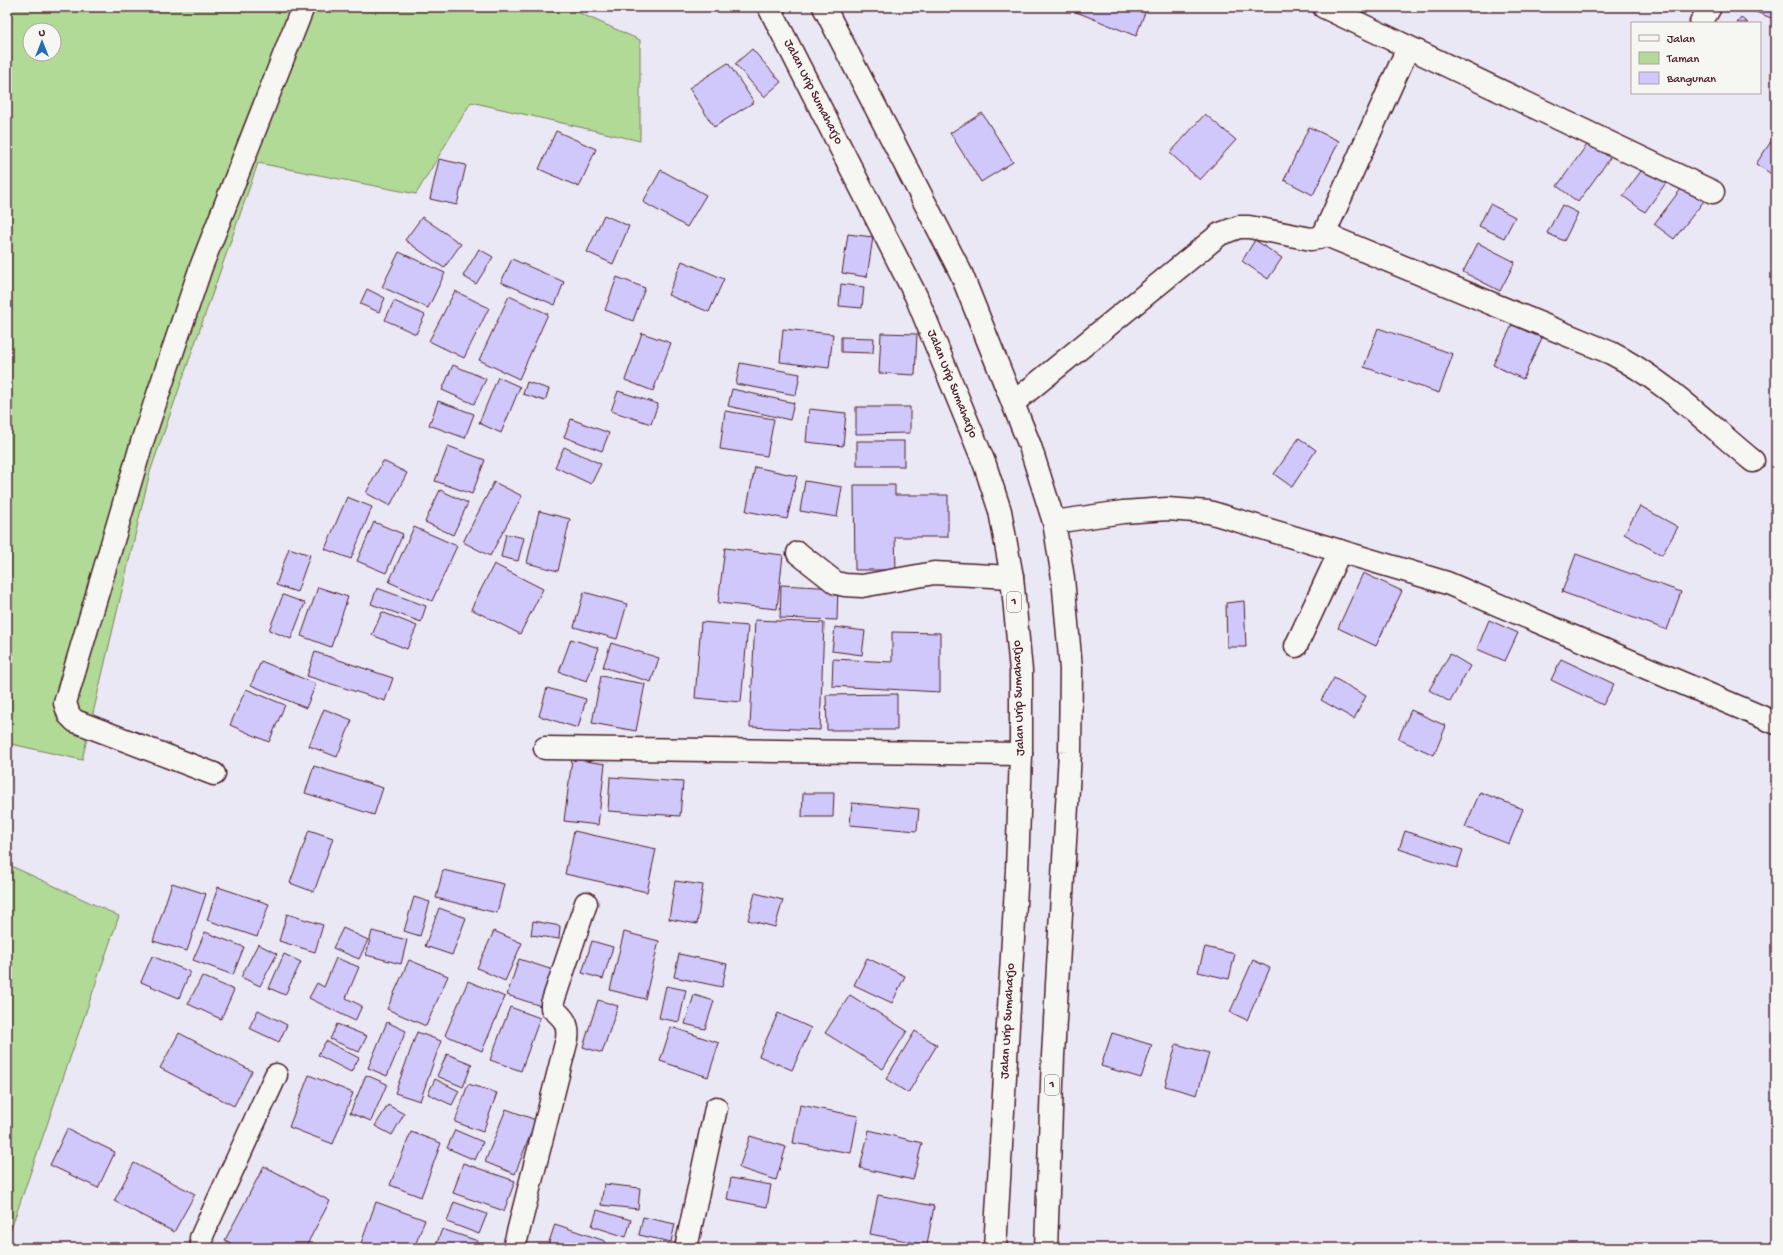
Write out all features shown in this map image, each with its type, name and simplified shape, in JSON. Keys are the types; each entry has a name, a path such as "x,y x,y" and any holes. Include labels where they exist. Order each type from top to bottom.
{"main road":[{"path":"214,774 75,722 69,715 66,702 142,439 196,282 303,7"},
{"name":"Jalan Urip Sumaharjo","path":"769,7 916,296 985,465 1000,511 1012,577 1021,671 1021,754 1017,878 995,1248"},
{"name":"1","path":"824,7 960,273 1030,446 1054,522 1063,578 1071,669 1070,744 1053,1064 1046,1248"},
{"path":"1324,7 1713,192"},
{"path":"1702,22 1710,7"},
{"path":"1013,403 1220,234 1239,227 1248,227 1311,240 1324,234 1408,48"},
{"path":"1324,234 1625,360 1662,385 1753,461"},
{"path":"1054,522 1123,512 1152,510 1209,512 1447,583 1776,723"},
{"path":"1296,646 1340,551"},
{"path":"798,553 836,583 845,585 862,586 934,573 1012,577"},
{"path":"546,748 1021,754"},
{"path":"514,1248 567,1039 567,1024 564,1018 552,1008 552,1004 586,903"},
{"path":"203,1248 201,1238 276,1075"},
{"path":"686,1248 716,1108"}],"green space":[{"path":"7,7 566,7 640,40 640,141 471,102 416,194 258,163 150,472 82,760 7,743"},
{"path":"7,864 119,916 7,1237"}],"building":[{"path":"1064,7 1147,7 1136,36"},
{"path":"1776,7 1776,20 1746,8"},
{"path":"1741,18 1747,22 1738,22"},
{"path":"752,49 781,82 764,97 735,64"},
{"path":"728,63 754,102 714,127 689,88"},
{"path":"982,113 1013,162 981,182 950,133"},
{"path":"1205,114 1236,140 1200,180 1170,153"},
{"path":"1309,127 1339,141 1313,195 1284,180"},
{"path":"556,131 596,149 579,187 539,169"},
{"path":"1776,134 1776,177 1756,164"},
{"path":"1589,142 1610,158 1578,202 1557,186"},
{"path":"439,159 466,165 457,205 430,199"},
{"path":"1646,164 1668,180 1645,212 1623,196"},
{"path":"661,170 706,195 687,227 643,202"},
{"path":"1684,185 1704,201 1674,239 1654,224"},
{"path":"1490,204 1515,217 1504,238 1479,226"},
{"path":"1562,205 1578,213 1564,241 1547,233"},
{"path":"604,215 629,226 613,264 587,252"},
{"path":"422,217 461,244 444,268 405,240"},
{"path":"848,234 873,237 867,277 842,273"},
{"path":"1255,240 1282,258 1268,279 1242,261"},
{"path":"1478,243 1515,262 1500,291 1463,272"},
{"path":"479,249 493,257 476,284 463,276"},
{"path":"399,252 445,273 428,308 382,287"},
{"path":"512,259 564,282 555,305 501,282"},
{"path":"682,261 724,279 709,312 668,295"},
{"path":"617,277 645,288 633,321 605,310"},
{"path":"841,284 864,287 862,308 839,306"},
{"path":"367,289 385,298 379,312 360,304"},
{"path":"455,291 489,308 464,358 429,341"},
{"path":"509,296 548,314 519,379 479,360"},
{"path":"394,301 425,315 416,334 385,320"},
{"path":"1512,325 1542,338 1523,379 1493,365"},
{"path":"1378,328 1453,354 1439,393 1364,367"},
{"path":"783,329 833,334 829,368 780,362"},
{"path":"642,333 671,343 653,391 625,380"},
{"path":"881,333 917,334 915,375 879,373"},
{"path":"841,337 874,338 873,353 841,352"},
{"path":"740,363 800,374 796,395 736,384"},
{"path":"453,365 486,379 474,404 442,390"},
{"path":"498,377 520,387 501,433 479,423"},
{"path":"527,382 549,389 545,401 523,394"},
{"path":"732,389 794,403 790,420 728,406"},
{"path":"618,391 658,404 651,424 611,411"},
{"path":"438,401 474,414 465,438 429,425"},
{"path":"856,407 910,407 910,433 856,434"},
{"path":"809,409 846,413 843,446 806,442"},
{"path":"725,411 774,419 767,456 720,449"},
{"path":"571,419 609,433 602,451 564,437"},
{"path":"1299,438 1316,450 1292,487 1274,474"},
{"path":"857,441 904,441 904,466 857,466"},
{"path":"448,446 485,460 472,494 435,481"},
{"path":"564,447 601,464 591,484 555,467"},
{"path":"383,461 407,473 390,506 366,493"},
{"path":"755,467 797,476 787,519 746,511"},
{"path":"805,481 842,487 837,517 800,511"},
{"path":"494,482 522,496 490,556 463,542"},
{"path":"854,485 895,485 895,495 948,495 948,537 895,537 896,570 855,570"},
{"path":"440,490 468,503 453,535 425,522"},
{"path":"347,497 372,507 351,559 325,549"},
{"path":"1640,506 1678,527 1662,555 1624,534"},
{"path":"539,511 570,519 558,571 527,563"},
{"path":"374,522 403,534 386,573 357,561"},
{"path":"414,527 457,546 432,601 389,582"},
{"path":"506,534 524,538 518,561 501,557"},
{"path":"289,548 310,555 297,592 276,585"},
{"path":"725,548 783,555 777,609 718,603"},
{"path":"1576,554 1681,592 1667,630 1562,592"},
{"path":"494,564 543,589 520,634 471,609"},
{"path":"1363,573 1402,591 1376,646 1338,628"},
{"path":"781,585 838,588 837,620 780,618"},
{"path":"318,587 348,597 331,647 301,636"},
{"path":"377,588 426,606 421,622 371,604"},
{"path":"584,592 627,604 617,639 574,627"},
{"path":"283,595 305,603 291,639 269,630"},
{"path":"1244,601 1246,647 1227,647 1226,603"},
{"path":"382,612 417,626 407,649 372,635"},
{"path":"755,620 824,623 820,730 750,727"},
{"path":"1489,620 1518,633 1505,661 1477,649"},
{"path":"701,622 748,626 741,702 695,698"},
{"path":"835,627 865,631 862,655 832,651"},
{"path":"892,632 940,633 940,692 832,686 833,659 892,662"},
{"path":"571,639 599,648 587,681 559,672"},
{"path":"611,643 659,658 651,682 603,667"},
{"path":"315,652 393,678 385,701 307,676"},
{"path":"1450,654 1470,666 1450,702 1429,690"},
{"path":"1561,659 1614,684 1603,705 1551,680"},
{"path":"261,661 316,684 306,708 251,685"},
{"path":"601,676 645,684 636,731 592,723"},
{"path":"1334,678 1366,696 1354,719 1321,700"},
{"path":"547,688 586,699 578,728 539,716"},
{"path":"246,689 285,705 269,742 230,725"},
{"path":"897,694 897,730 827,730 826,695"},
{"path":"324,709 352,720 337,757 309,746"},
{"path":"1411,710 1446,726 1434,755 1398,739"},
{"path":"572,759 605,764 598,825 564,821"},
{"path":"314,766 383,788 374,815 305,793"},
{"path":"610,777 683,782 680,816 608,811"},
{"path":"1480,792 1523,809 1509,844 1465,827"},
{"path":"803,793 834,793 833,817 802,817"},
{"path":"852,803 919,809 917,831 850,825"},
{"path":"309,830 333,838 314,892 290,883"},
{"path":"574,831 656,849 647,892 565,874"},
{"path":"1405,831 1463,850 1457,868 1399,849"},
{"path":"443,870 504,884 497,913 436,898"},
{"path":"675,881 703,885 697,924 669,919"},
{"path":"172,883 206,894 187,951 153,941"},
{"path":"218,887 269,904 257,937 207,920"},
{"path":"755,893 783,900 775,927 748,920"},
{"path":"414,897 430,902 420,936 404,931"},
{"path":"439,908 466,918 452,955 425,946"},
{"path":"287,914 323,925 315,952 279,941"},
{"path":"533,921 560,926 559,939 531,935"},
{"path":"343,928 368,940 359,959 333,948"},
{"path":"372,931 407,940 401,964 366,955"},
{"path":"494,931 522,943 505,981 477,968"},
{"path":"205,932 244,947 233,975 193,960"},
{"path":"624,932 659,941 645,999 610,990"},
{"path":"592,941 613,947 603,979 582,973"},
{"path":"258,944 277,954 260,986 241,977"},
{"path":"1205,947 1235,954 1229,979 1198,972"},
{"path":"284,954 301,962 285,995 269,988"},
{"path":"679,954 727,964 722,987 674,977"},
{"path":"152,956 190,972 179,998 141,982"},
{"path":"336,958 359,967 346,998 362,1006 355,1021 309,998 317,983 324,987"},
{"path":"867,958 905,976 892,1003 854,985"},
{"path":"519,959 553,970 541,1006 507,995"},
{"path":"409,960 448,976 426,1026 387,1009"},
{"path":"1253,960 1270,968 1247,1020 1230,1012"},
{"path":"202,976 234,990 221,1019 188,1004"},
{"path":"468,981 505,997 482,1051 445,1035"},
{"path":"666,986 686,990 679,1022 659,1018"},
{"path":"694,995 714,1001 705,1029 685,1024"},
{"path":"850,995 907,1031 883,1069 825,1033"},
{"path":"598,1000 618,1006 602,1053 583,1047"},
{"path":"510,1007 540,1018 521,1071 490,1060"},
{"path":"258,1010 287,1025 279,1042 249,1028"},
{"path":"778,1013 811,1028 792,1070 759,1056"},
{"path":"387,1022 406,1031 387,1076 368,1068"},
{"path":"337,1024 367,1036 359,1052 330,1039"},
{"path":"671,1027 719,1043 708,1077 660,1061"},
{"path":"915,1031 937,1045 908,1093 886,1079"},
{"path":"417,1032 441,1041 420,1101 395,1093"},
{"path":"179,1033 252,1071 234,1106 160,1068"},
{"path":"1112,1033 1152,1045 1141,1078 1101,1066"},
{"path":"326,1041 359,1058 351,1072 318,1055"},
{"path":"1176,1044 1209,1053 1197,1095 1165,1086"},
{"path":"447,1054 472,1064 463,1087 437,1076"},
{"path":"309,1075 353,1093 333,1144 289,1127"},
{"path":"366,1075 387,1084 371,1121 350,1113"},
{"path":"435,1079 459,1091 452,1105 428,1094"},
{"path":"468,1084 497,1093 483,1132 455,1122"},
{"path":"388,1105 404,1114 392,1135 375,1126"},
{"path":"800,1105 858,1116 851,1153 793,1143"},
{"path":"506,1109 536,1120 515,1174 485,1162"},
{"path":"67,1129 115,1152 98,1188 50,1165"},
{"path":"455,1130 483,1142 475,1160 447,1148"},
{"path":"869,1130 922,1143 913,1180 860,1168"},
{"path":"411,1132 441,1143 421,1197 390,1185"},
{"path":"750,1136 786,1147 776,1180 739,1168"},
{"path":"134,1163 195,1194 174,1232 114,1201"},
{"path":"463,1163 515,1181 504,1211 453,1193"},
{"path":"264,1166 330,1201 305,1248 239,1248 225,1240"},
{"path":"731,1178 771,1185 767,1207 727,1199"},
{"path":"604,1184 640,1188 638,1209 601,1205"},
{"path":"878,1195 934,1206 927,1245 870,1234"},
{"path":"376,1202 425,1220 414,1248 366,1248 360,1246"},
{"path":"454,1202 487,1214 479,1234 447,1222"},
{"path":"597,1210 631,1220 626,1237 592,1226"},
{"path":"643,1217 675,1224 671,1242 639,1235"},
{"path":"555,1224 605,1241 603,1248 547,1248"},
{"path":"442,1229 478,1241 475,1248 435,1248"}]}
